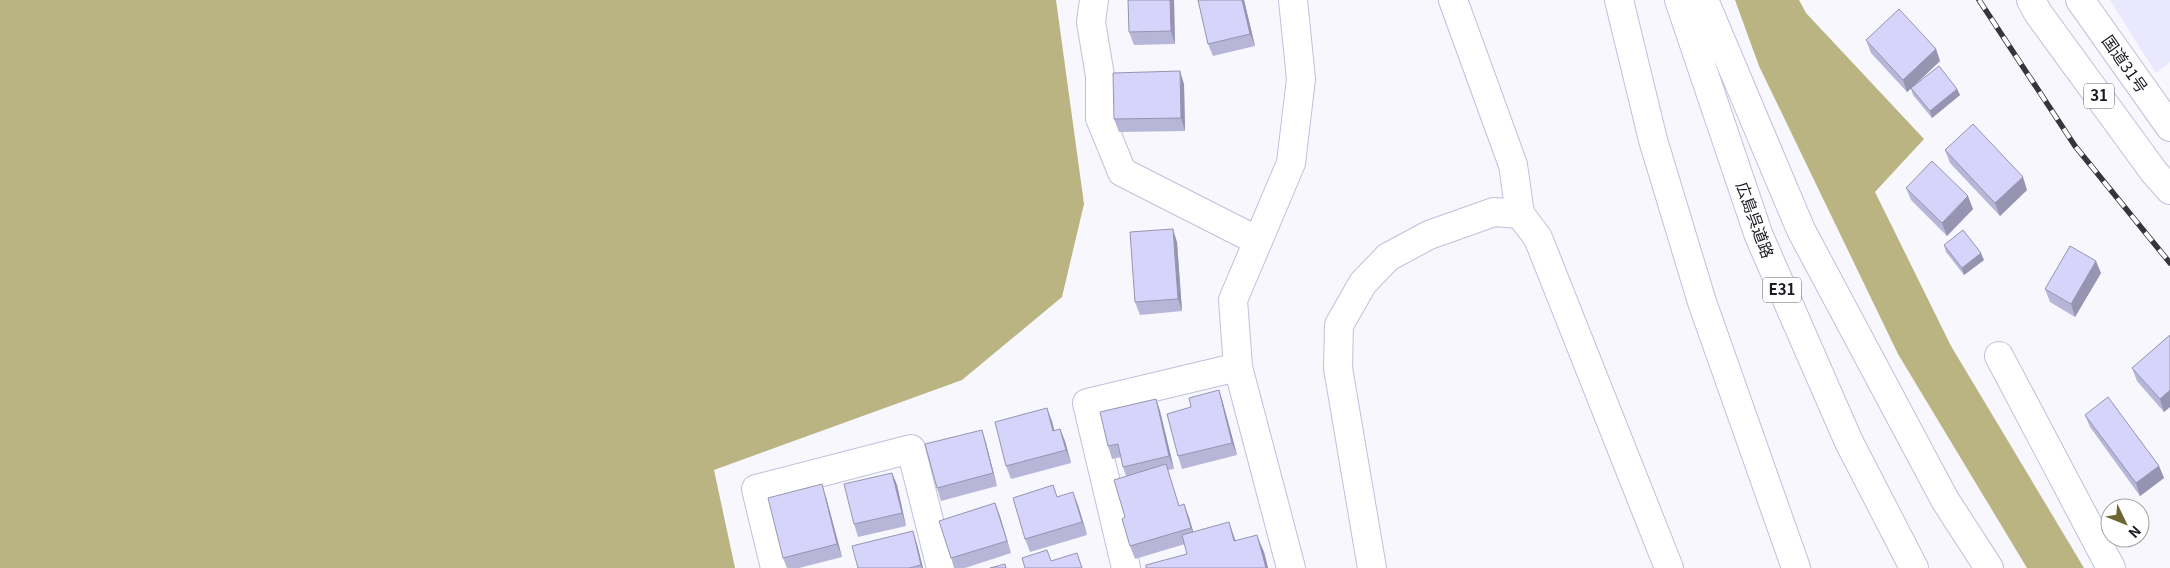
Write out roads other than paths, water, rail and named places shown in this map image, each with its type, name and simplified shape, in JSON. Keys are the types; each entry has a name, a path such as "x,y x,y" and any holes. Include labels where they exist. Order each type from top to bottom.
{"main road":[{"path":"1094,0 1091,22 1100,76 1100,118 1122,172 1258,241"},
{"path":"1291,568 1238,367 1233,300 1291,163 1301,78 1293,0"},
{"path":"1453,0 1513,165 1520,214 1538,238 1669,568"},
{"path":"1619,0 1653,140 1702,302 1796,568"},
{"name":"広島呉道路","path":"1679,0 1759,236 1849,442 1914,568"},
{"path":"1704,0 1802,230 1945,500 1989,568"},
{"name":"31","path":"2031,0 2038,13 2154,172 2170,190"},
{"name":"国道31号","path":"2080,0 2170,127"},
{"path":"1372,568 1338,368 1339,325 1363,283 1388,257 1429,235 1494,212 1520,214"},
{"path":"1999,356 2112,568"},
{"path":"1126,568 1087,402 1238,367"},
{"path":"774,568 756,489 911,449 941,568"}],"railway":[{"path":"1979,0 2075,146 2170,263"}]}
